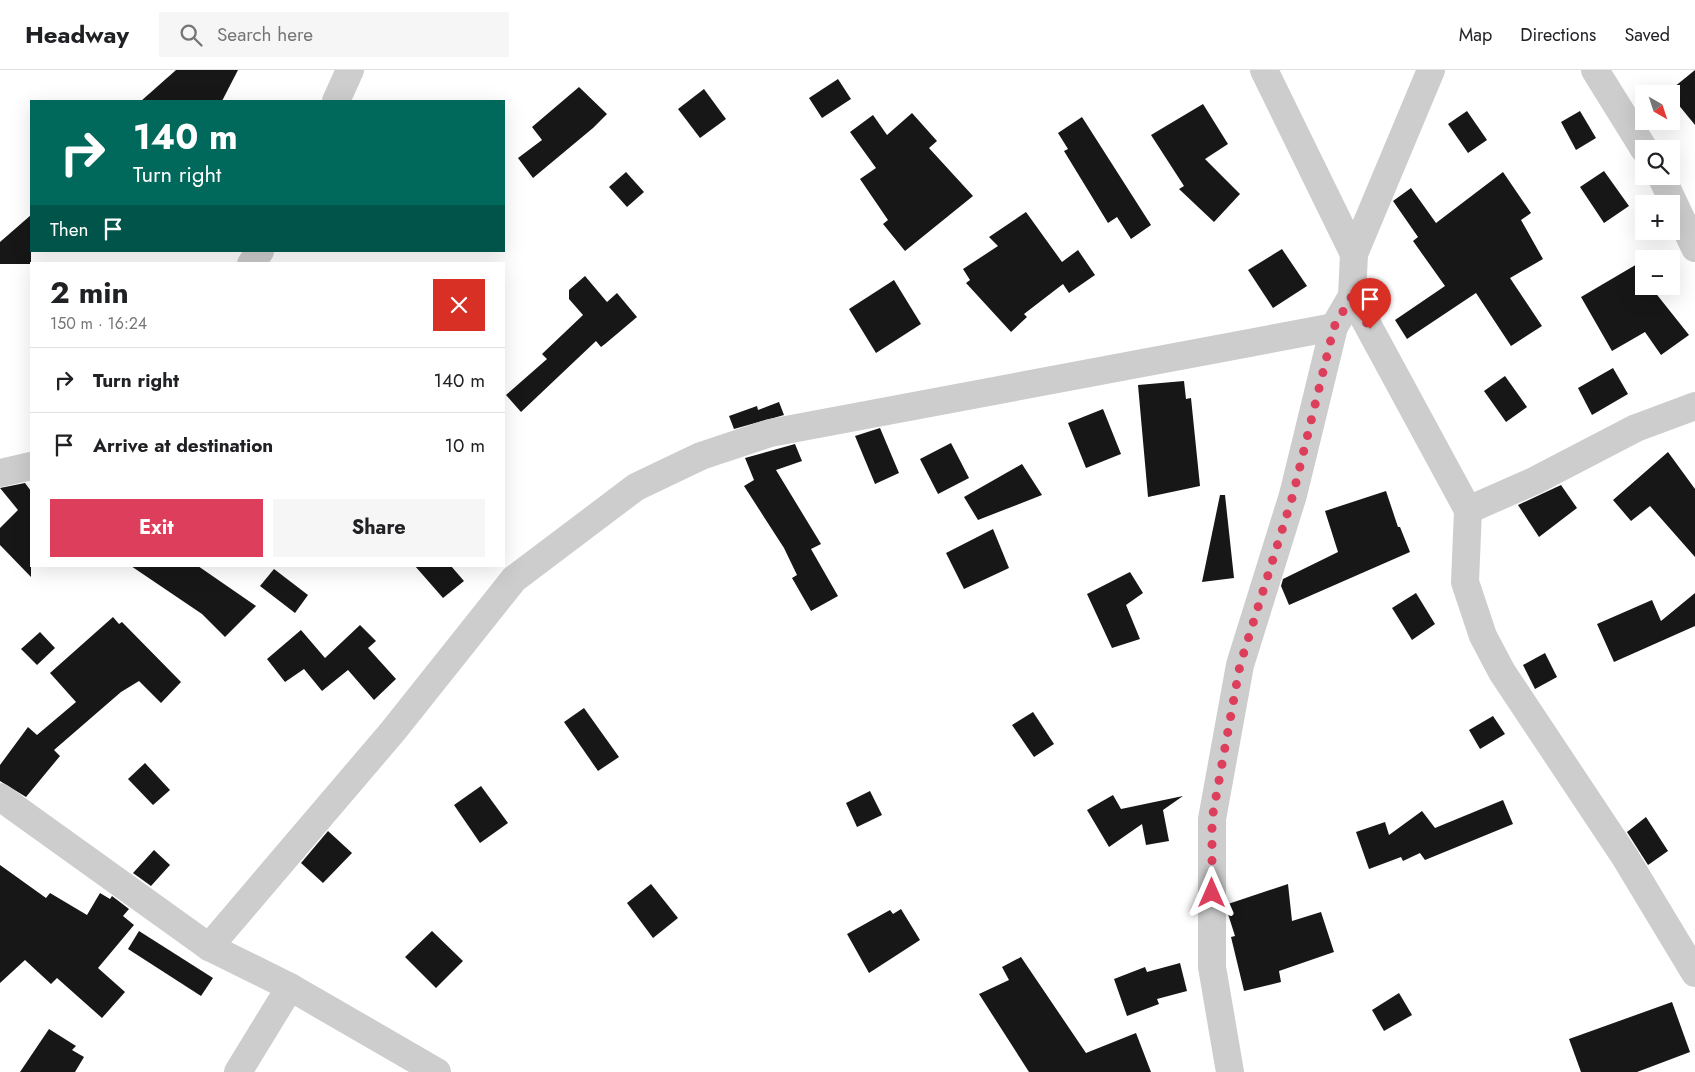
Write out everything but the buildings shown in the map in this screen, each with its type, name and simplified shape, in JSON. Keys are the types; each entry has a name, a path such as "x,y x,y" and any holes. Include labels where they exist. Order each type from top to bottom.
{"street":[{"path":"336,100 350,70"},
{"path":"1264,70 1354,254"},
{"path":"1230,1072 1212,967 1212,819 1240,665 1293,495 1334,327 1352,296 1354,254 1431,70"},
{"path":"1595,70 1638,140"},
{"path":"1665,185 1695,248"},
{"path":"1352,296 1468,510 1465,582 1483,636 1502,672 1625,857 1695,973"},
{"path":"209,948 392,731 509,573 636,487 701,456 770,433 1334,327"},
{"path":"1468,510 1534,481 1636,428 1695,406"},
{"path":"0,473 30,466"},
{"path":"0,797 209,948 290,987 437,1072"},
{"path":"238,1072 290,987"}],"route":[{"path":"1212,893 1212,819 1240,665 1293,495 1334,327 1352,296 1370,329"}]}
